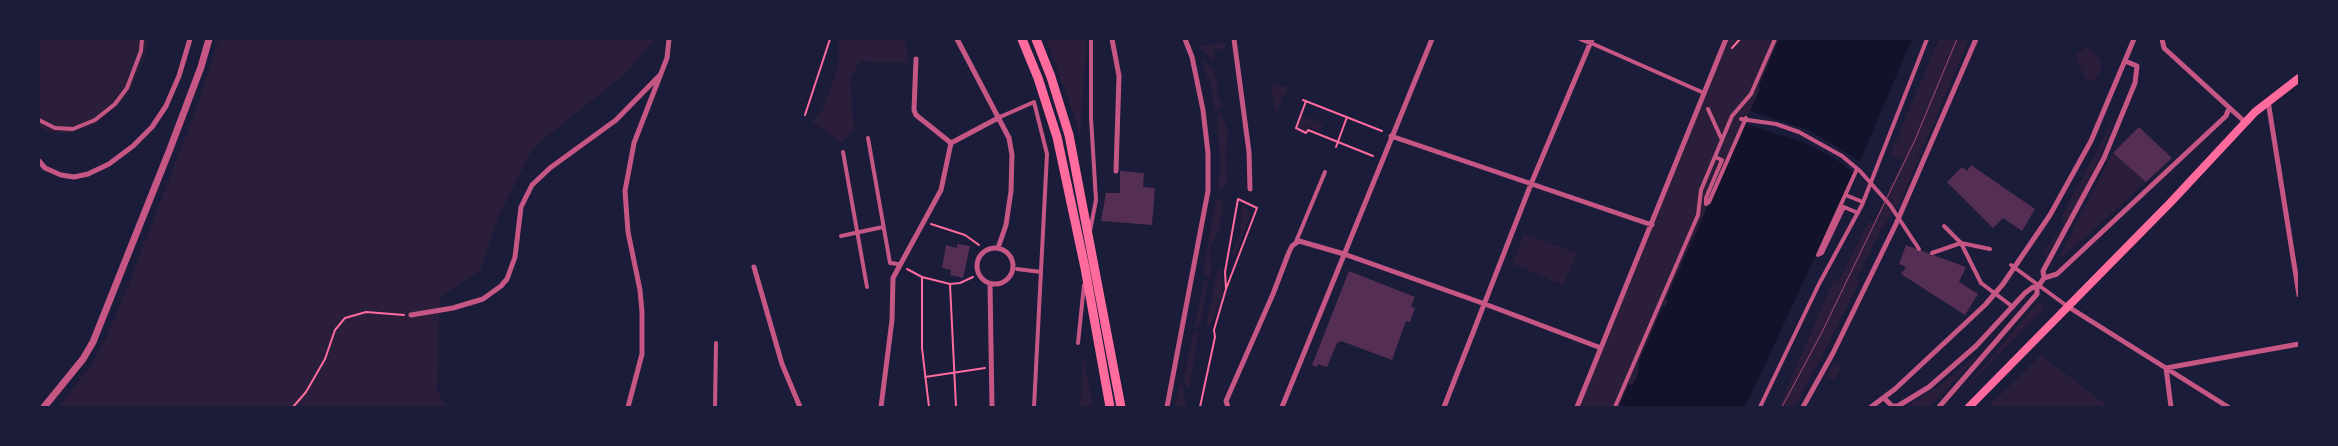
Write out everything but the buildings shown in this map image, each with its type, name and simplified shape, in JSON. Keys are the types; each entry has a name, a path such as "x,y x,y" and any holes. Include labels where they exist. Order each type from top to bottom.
{"main road":[{"path":"1022,39 1038,78 1057,137 1086,268 1110,407"},
{"path":"1036,39 1051,77 1069,135 1122,407"},
{"path":"1969,407 2170,203 2245,122 2268,100 2299,78"}],"street":[{"path":"39,120 55,128 73,129 96,120 115,104 127,88 136,69 142,39"},
{"path":"39,160 45,168 61,175 74,177 88,174 109,164 133,146 152,127 166,106 179,76 190,39"},
{"path":"44,407 83,359 104,317 188,102 208,39"},
{"path":"628,407 642,354 642,312 640,290 628,232 625,191 634,144 667,58 669,39"},
{"path":"957,39 1000,117 1009,138 1012,164 1007,217 998,248"},
{"path":"1078,343 1088,241 1096,196 1091,118 1091,39"},
{"path":"1112,39 1119,76 1116,171"},
{"path":"1166,407 1208,191 1208,153 1203,110 1192,57 1185,39"},
{"path":"1234,39 1250,152 1250,190"},
{"path":"1282,407 1432,39"},
{"path":"1581,39 1591,41 1704,93"},
{"path":"1577,407 1726,39"},
{"path":"1615,407 1698,215 1701,190 1732,116 1751,94 1775,39"},
{"path":"1760,407 1819,284 1863,202 1927,39"},
{"path":"1803,407 1833,354 1896,224 1976,39"},
{"path":"1871,407 1884,398 1985,305 2003,284 2050,215 2091,142 2125,61 2132,39"},
{"path":"2162,39 2164,48 2245,122"},
{"path":"1444,407 1531,184 1591,41"},
{"path":"916,59 914,110 916,114 951,143"},
{"path":"1939,407 2037,294 2037,288 2044,278 2043,271 2104,158 2135,83 2137,66 2125,61"},
{"path":"411,315 453,308 483,299 501,286 508,279 515,257 521,207 532,185 550,168 616,120 661,74"},
{"path":"2268,100 2299,295"},
{"path":"951,143 1000,117 1034,102 1047,154 1034,407"},
{"path":"2044,278 2050,278 2064,267 2226,116 2230,108"},
{"path":"1708,109 1722,140"},
{"path":"1715,157 1722,160 1706,198 1706,204 1709,202 1743,119 1776,124 1799,132 1821,142 1857,169 1890,205 1919,249"},
{"path":"1391,136 1652,225"},
{"path":"868,138 890,263 901,265"},
{"path":"881,407 892,320 893,278 941,190 951,143"},
{"path":"843,152 867,287"},
{"path":"1857,169 1818,255 1822,253 1844,207 1858,213"},
{"path":"1228,407 1226,401 1273,294 1289,252 1297,242 1325,172"},
{"path":"1848,196 1863,202"},
{"path":"841,236 883,226"},
{"path":"1944,226 1961,243 1981,283 2011,306"},
{"path":"1297,242 1344,254 1601,348"},
{"path":"1932,253 1961,243 1990,248"},
{"path":"990,284 1002,283 1011,274 1013,268 1007,253 998,248 982,253 977,262 978,273 990,284 992,407"},
{"path":"2011,265 2067,306 2228,407"},
{"path":"754,267 782,364 800,407"},
{"path":"1017,268 1041,272"},
{"path":"1884,398 1892,406 1898,406 1910,400 1960,362 2011,306 2033,287 2037,288"},
{"path":"715,407 716,343"},
{"path":"2166,368 2299,344"},
{"path":"2166,368 2171,407"}],"path":[{"path":"805,115 830,39"},
{"path":"1303,100 1382,130"},
{"path":"1306,101 1296,128 1306,133 1308,130 1373,156"},
{"path":"1336,147 1347,117"},
{"path":"1200,407 1216,337 1214,330 1226,288 1256,208 1238,199 1225,272 1226,288"},
{"path":"930,224 965,235 979,245"},
{"path":"901,265 922,277 950,284 960,283 973,278"},
{"path":"922,277 921,318 929,407"},
{"path":"950,284 956,407"},
{"path":"293,407 306,392 325,359 335,330 345,318 366,312 400,316"},
{"path":"925,377 983,368"}],"shaded area":[{"path":"39,39 148,39 146,53 139,70 130,90 121,103 94,125 68,134 48,132 39,126"},
{"path":"218,39 655,39 626,73 533,148 497,220 480,271 440,297 437,391 448,407 58,407 90,367 107,336 200,99"},
{"path":"838,39 905,39 909,63 860,61 850,80 854,129 842,143 812,122 823,109 839,64"},
{"path":"1046,39 1087,39 1080,137 1075,117"},
{"path":"1726,39 1779,39 1759,86 1760,89 1666,299 1668,301 1665,307 1663,306 1639,361 1638,374 1632,385 1629,384 1619,407 1577,407"},
{"path":"1779,39 1912,39 1860,161 1745,407 1619,407 1629,384 1632,385 1638,374 1639,361 1663,306 1666,307 1668,301 1666,299 1760,89 1759,86"},
{"path":"1939,39 1969,39 1899,205 1882,228 1856,279 1860,281 1803,392 1794,407 1779,407 1833,281 1839,281 1869,221 1873,223 1903,160 1890,155"},
{"path":"1225,42 1225,48 1214,51 1215,62 1197,46"},
{"path":"2087,46 2101,60 2101,71 2093,82 2085,79 2075,55"},
{"path":"1202,57 1213,70 1218,87 1217,92 1223,105 1215,110 1210,79 1207,79"},
{"path":"1271,84 1288,87 1276,113"},
{"path":"2118,111 2097,164 2066,224 2046,255 2043,253 2064,224 2062,216"},
{"path":"1217,112 1221,114 1228,131 1226,153 1227,182 1223,188 1218,188 1220,164"},
{"path":"1301,116 1323,125 1321,132 1307,126 1305,130 1297,127"},
{"path":"2113,153 2146,182 2062,258 2060,255"},
{"path":"1216,200 1223,200 1220,227 1210,249 1211,277 1209,278 1203,273"},
{"path":"1242,204 1251,214 1233,259 1232,252 1240,235"},
{"path":"1524,234 1577,253 1563,285 1513,264"},
{"path":"1218,268 1221,269 1223,292 1210,327 1206,326"},
{"path":"1204,280 1208,282 1201,322 1198,328 1194,329"},
{"path":"2038,302 2045,308 1954,400 2000,347"},
{"path":"1193,333 1198,333 1198,336 1189,388 1187,388 1184,378"},
{"path":"1984,349 1930,407 1906,407 1940,385"},
{"path":"1083,352 1092,402 1093,407 1080,407"},
{"path":"2041,355 2108,406 2108,407 1988,407"},
{"path":"1834,362 1841,367 1834,380 1826,377"},
{"path":"1181,383 1187,403 1186,407 1177,407 1175,403"}],"pier":[{"path":"1750,111 1809,130 1860,161 1854,173 1834,158 1801,141 1745,124"}],"tram line":[{"path":"1782,407 1822,332 1915,140 1957,39"}]}
